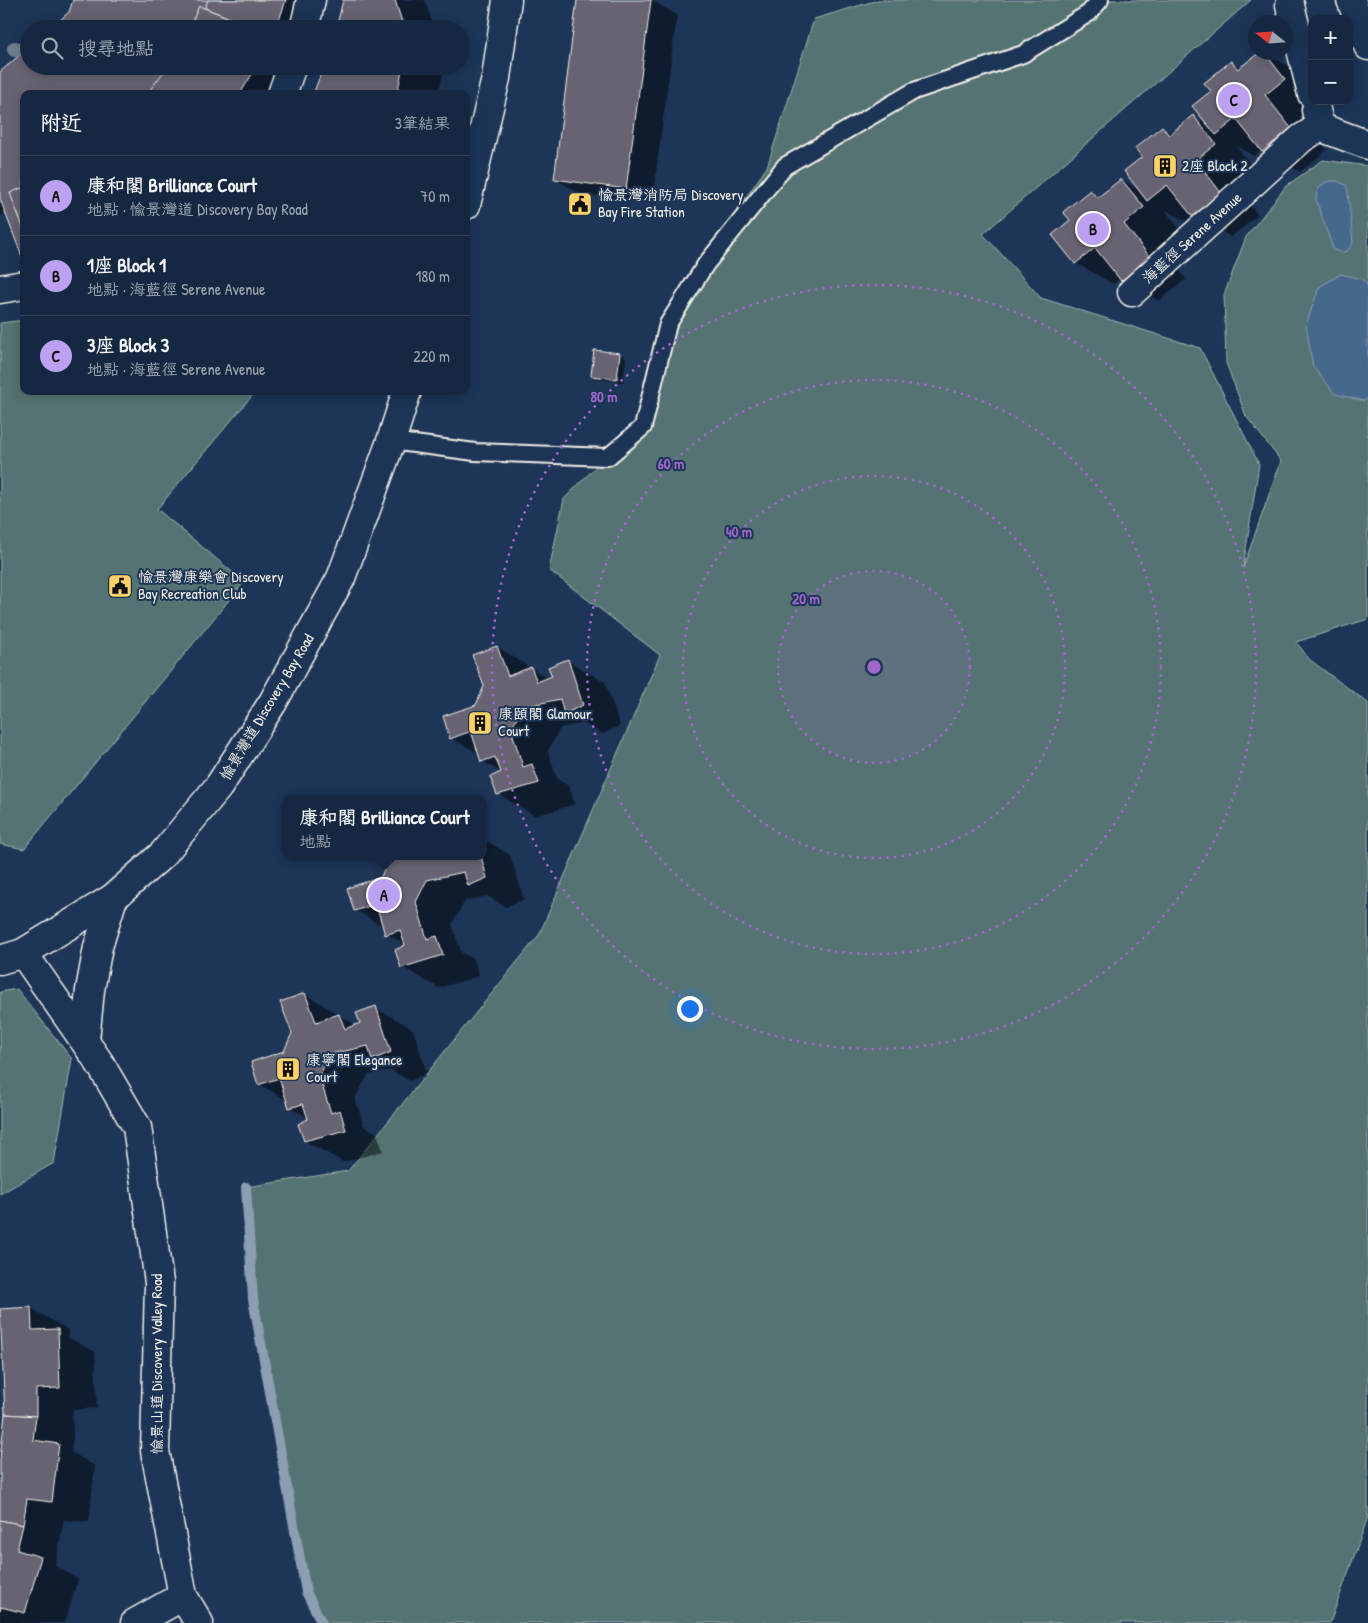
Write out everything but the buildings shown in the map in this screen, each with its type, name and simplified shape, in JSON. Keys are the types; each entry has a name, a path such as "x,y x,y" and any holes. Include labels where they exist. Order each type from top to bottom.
{"street":[{"path":"306,20 311,0"},
{"path":"470,188 496,78 508,0"},
{"path":"1351,0 1368,46"},
{"path":"1291,2 1308,76"},
{"path":"283,90 289,75"},
{"name":"海藍徑 Serene Avenue","path":"1132,292 1302,138 1317,114 1368,145"},
{"path":"0,289 20,286"},
{"name":"愉景灣道 Discovery Bay Road","path":"12,956 113,898 163,854 219,786 273,702 340,578 391,441 406,395"},
{"path":"85,1041 90,990 98,947 113,898"},
{"name":"愉景山道 Discovery Valley Road","path":"12,956 85,1041 137,1127 159,1282 156,1451 183,1596 199,1623"},
{"path":"135,1623 183,1596"}],"lane":[{"path":"391,441 475,452 608,457 643,427 668,324 706,264 785,166 914,91 1023,54 1089,13 1100,0"}],"green space":[{"path":"878,0 1251,0 983,234 1041,298 1200,348 1259,464 1243,568 1281,461 1246,416 1226,363 1224,295 1246,237 1286,186 1323,160 1368,166 1368,619 1296,642 1310,660 1368,703 1368,1517 1330,1623 322,1623 306,1592 253,1299 246,1187 348,1171 539,935 660,655 549,570 564,499 632,430 672,304 767,167 814,19"},
{"name":"愉景灣康樂會 Discovery Bay Recreation Club","path":"20,320 20,395 253,395 157,509 244,582 24,849 0,844 0,323"},
{"path":"17,989 72,1059 54,1163 0,1194 0,992"}],"water":[{"path":"1328,181 1337,181 1346,185 1348,192 1353,243 1345,252 1333,249 1316,200 1319,189"},
{"path":"1341,274 1362,279 1368,286 1368,398 1364,401 1335,394 1313,367 1306,325 1319,287"}],"waterway":[{"path":"246,1187 253,1299 306,1592 322,1623"}],"place":[{"name":"3座 Block 3","path":"1234,100"},
{"name":"2座 Block 2","path":"1165,166"},
{"name":"愉景灣消防局 Discovery Bay Fire Station","path":"580,204"},
{"name":"1座 Block 1","path":"1093,229"},
{"name":"愉景灣康樂會 Discovery Bay Recreation Club","path":"120,586"},
{"name":"康頤閣 Glamour Court","path":"480,723"},
{"name":"康和閣 Brilliance Court","path":"384,895"},
{"name":"康寧閣 Elegance Court","path":"288,1069"}]}
